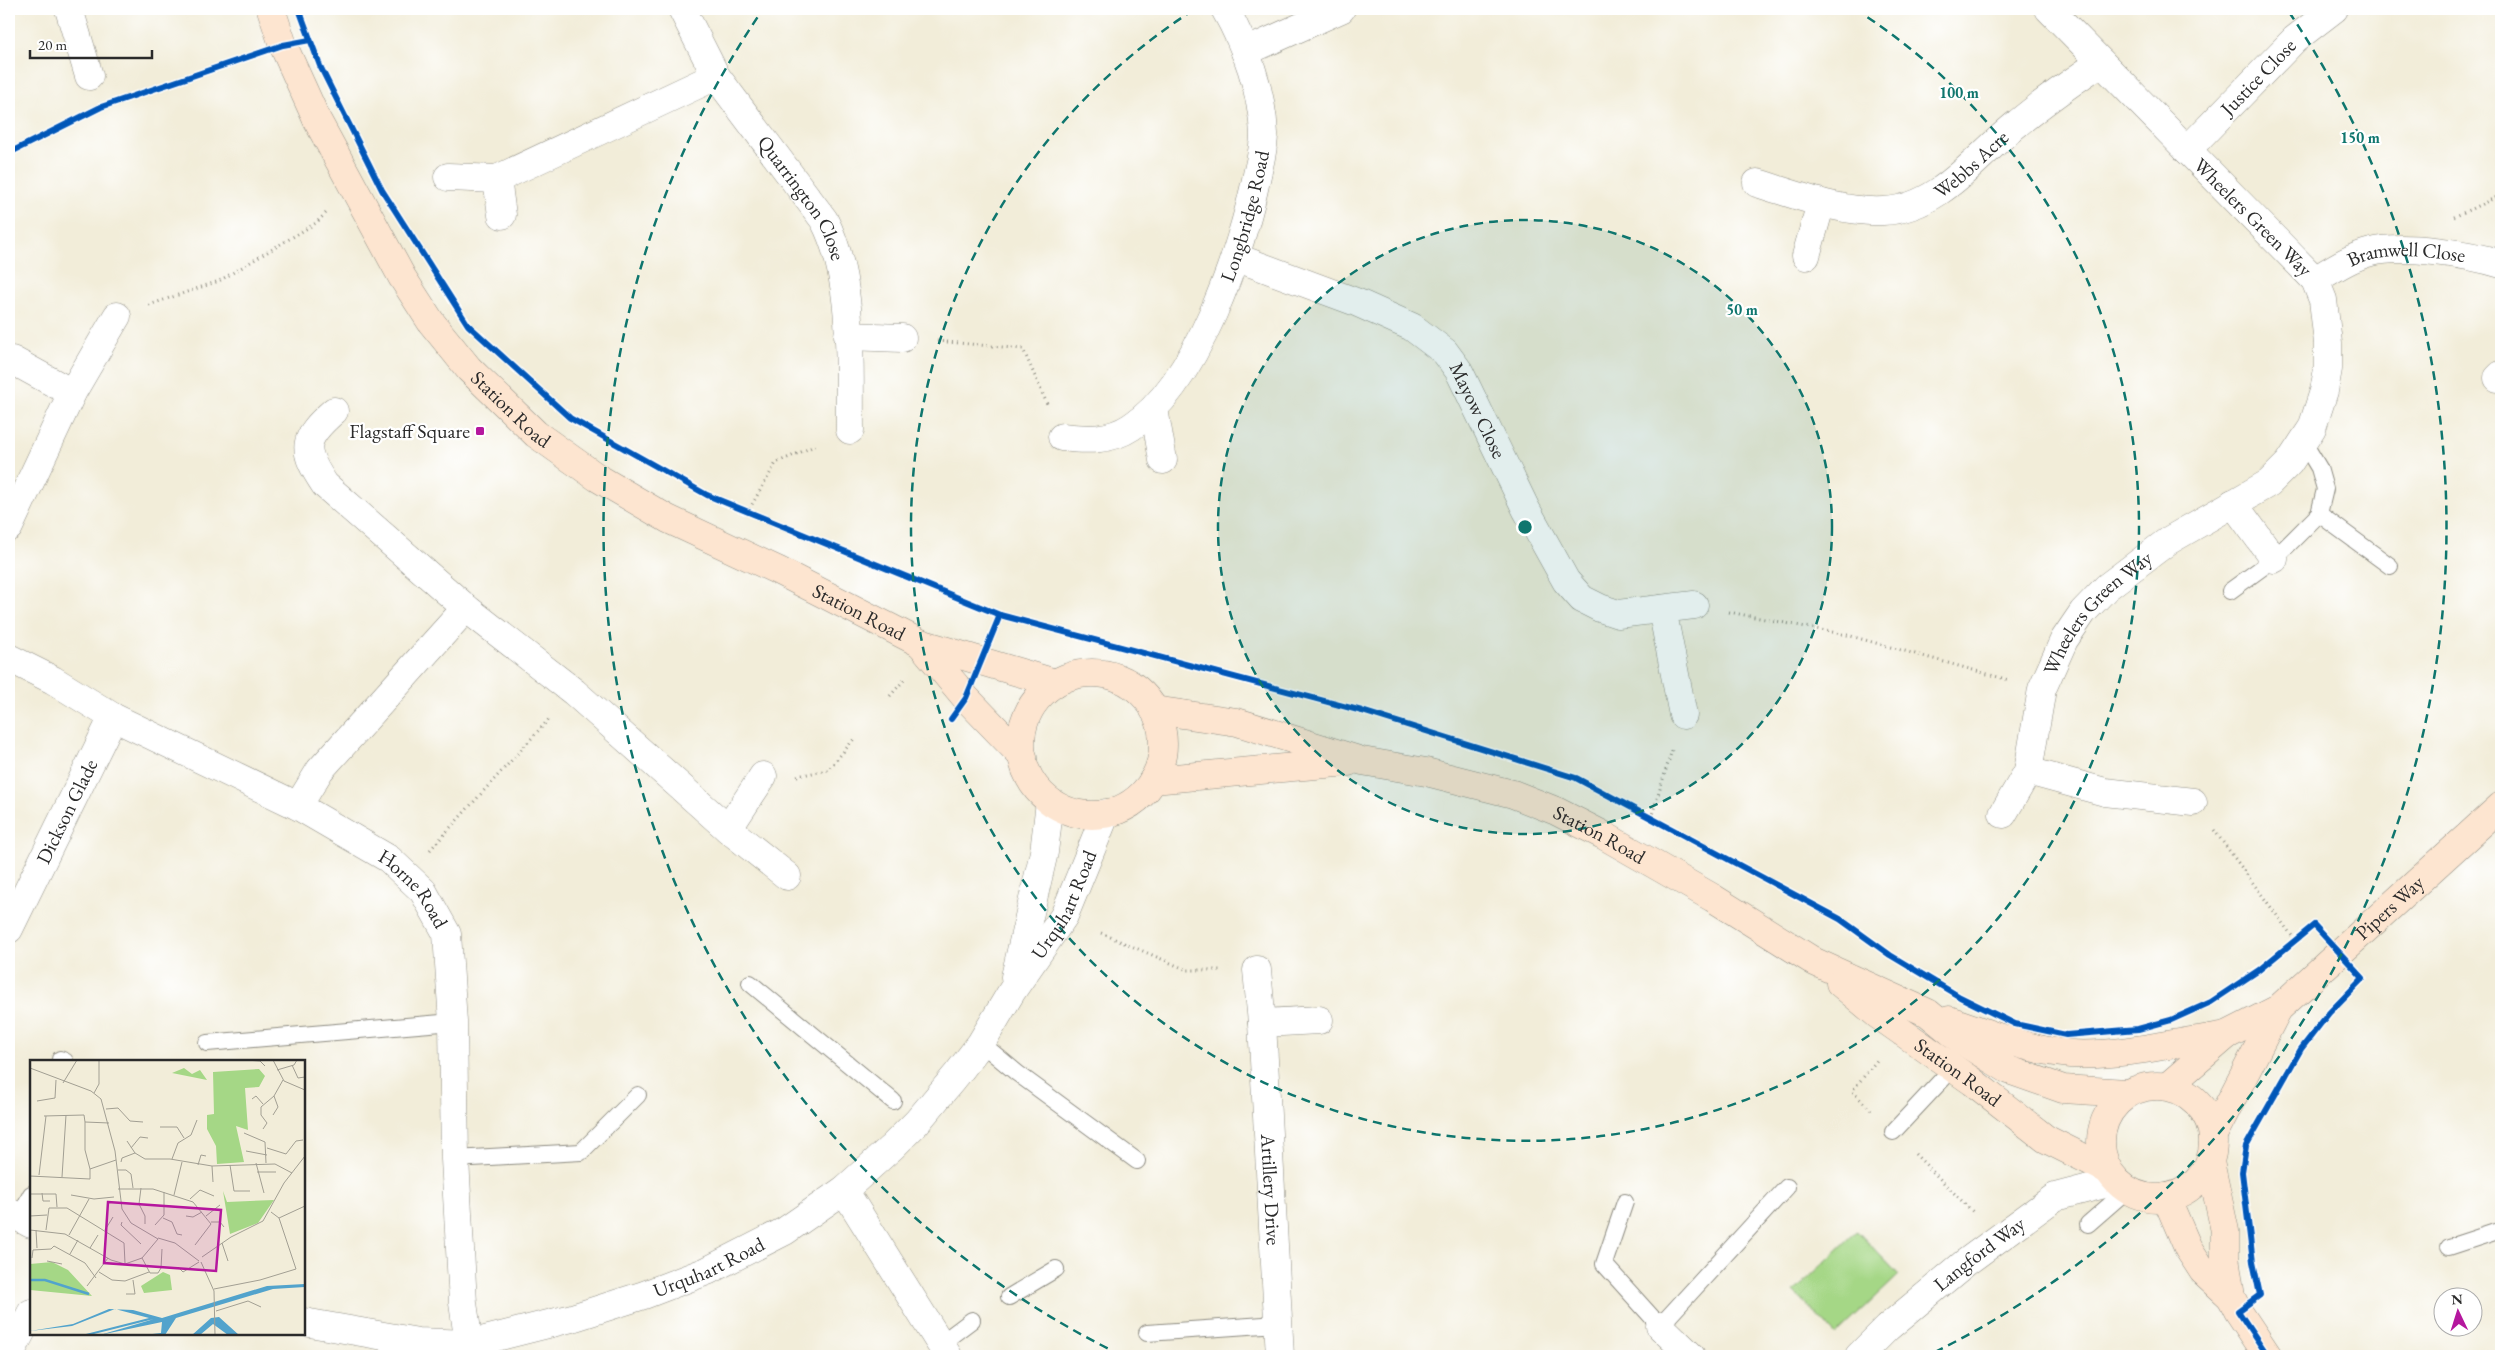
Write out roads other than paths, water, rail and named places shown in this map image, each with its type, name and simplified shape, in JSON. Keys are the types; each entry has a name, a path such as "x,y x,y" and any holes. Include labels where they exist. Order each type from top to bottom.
{"street":[{"path":"69,9 89,76"},
{"name":"Station Road","path":"271,9 283,45 317,120 402,276 431,322 469,369 536,434 598,478 668,520 779,571 920,643 1055,683"},
{"name":"Quarrington Close","path":"682,9 716,76 824,220 835,241 841,264 848,336 850,430"},
{"name":"Longbridge Road","path":"1062,437 1086,440 1109,437 1130,428 1154,410 1195,350 1218,303 1235,257 1253,193 1264,136 1256,82 1245,52 1225,9"},
{"path":"1245,52 1341,9"},
{"name":"Wheelers Green Way","path":"2003,814 2028,772 2042,689 2064,640 2083,612 2107,587 2168,541 2269,483 2289,463 2304,443 2312,428 2328,369 2326,321 2323,300 2316,280 2049,9"},
{"name":"Justice Close","path":"2187,150 2295,40 2334,9"},
{"name":"Webbs Acre","path":"1757,183 1821,203 1884,211 1909,206 1932,197 2016,124 2101,62"},
{"path":"448,177 497,179 716,76"},
{"path":"497,179 502,215"},
{"path":"1806,256 1821,203"},
{"name":"Bramwell Close","path":"2316,280 2340,265 2371,252 2401,249 2484,258 2501,264"},
{"name":"Mayow Close","path":"1235,257 1386,314 1431,340 1445,352 1459,371 1526,510 1566,581 1582,599 1618,614 1694,605"},
{"path":"9,526 72,393 117,316"},
{"path":"848,336 902,338"},
{"path":"12,360 72,393"},
{"path":"1154,410 1163,460"},
{"path":"334,411 314,428 308,440 309,454 314,469 325,485 466,608 574,692 728,829 787,876"},
{"path":"2234,503 2274,559"},
{"path":"298,806 320,770 466,608"},
{"path":"1662,610 1683,716"},
{"name":"Station Road","path":"920,643 966,698 1023,757"},
{"name":"Horne Road","path":"9,658 53,680 113,717 298,806 389,859 408,874 424,891 447,934 453,1022 455,1159 463,1303 469,1344"},
{"name":"Station Road","path":"1076,674 1099,674 1121,680 1140,692 1154,710 1162,733 1162,757 1153,780 1141,796 1125,807 1106,813 1087,815 1068,810 1050,802 1034,786 1024,766 1020,744 1024,722 1032,706 1042,693 1055,683 1076,674"},
{"name":"Station Road","path":"1154,710 1237,722 1362,760 1474,783 1513,794 1556,811 1667,871 1816,962 1928,1013 1962,1041 2009,1070 2063,1089 2127,1093 2154,1085 2168,1086"},
{"name":"Dickson Glade","path":"13,911 113,717"},
{"name":"Station Road","path":"1153,780 1362,760"},
{"path":"2028,772 2105,792 2193,802"},
{"path":"728,829 763,776"},
{"name":"Urquhart Road","path":"1012,991 1044,852 1050,802"},
{"name":"Pipers Way","path":"2168,1086 2227,1035 2278,1009 2501,806"},
{"name":"Urquhart Road","path":"305,1322 418,1342 469,1344 572,1318 644,1295 707,1271 785,1231 844,1190 917,1122 980,1043 1012,991 1064,916 1106,813"},
{"name":"Station Road","path":"1816,962 1878,1015 1953,1068 2046,1139 2150,1198 2166,1197 2180,1193 2193,1185 2210,1162"},
{"name":"Artillery Drive","path":"1257,970 1262,1024 1280,1356"},
{"name":"Pipers Way","path":"2213,1135 2278,1009"},
{"path":"1928,1013 2022,1044 2071,1054 2118,1051 2227,1035"},
{"path":"1262,1024 1319,1020"},
{"path":"2168,1086 2184,1092 2198,1103 2208,1118 2213,1135 2210,1162 2225,1231 2225,1257 2231,1297"},
{"name":"Station Road","path":"2117,1180 2101,1154 2100,1136 2104,1119 2114,1104 2127,1093"},
{"name":"Langford Way","path":"1859,1356 1887,1328 1965,1262 2055,1197 2117,1180"},
{"path":"844,1190 944,1350"},
{"path":"2166,1197 2188,1248 2203,1270 2231,1297 2268,1356"},
{"path":"9,1356 30,1315"},
{"path":"1660,1326 1691,1356"}],"lane":[{"path":"2230,591 2274,559 2320,514 2324,488 2319,468 2304,443"},
{"path":"2320,514 2390,566"},
{"path":"750,983 893,1101"},
{"path":"207,1042 453,1022"},
{"path":"980,1043 1017,1074 1137,1161"},
{"path":"1893,1132 1953,1068"},
{"path":"455,1159 581,1152 638,1095"},
{"path":"2088,1224 2117,1180"},
{"path":"1625,1202 1604,1264 1660,1326 1787,1187"},
{"path":"20,1218 30,1196"},
{"path":"2449,1247 2501,1230"},
{"path":"1009,1296 1056,1269"},
{"path":"944,1350 972,1320"},
{"path":"1147,1333 1279,1324"}],"place":[{"name":"Flagstaff Square","path":"480,431"}]}
